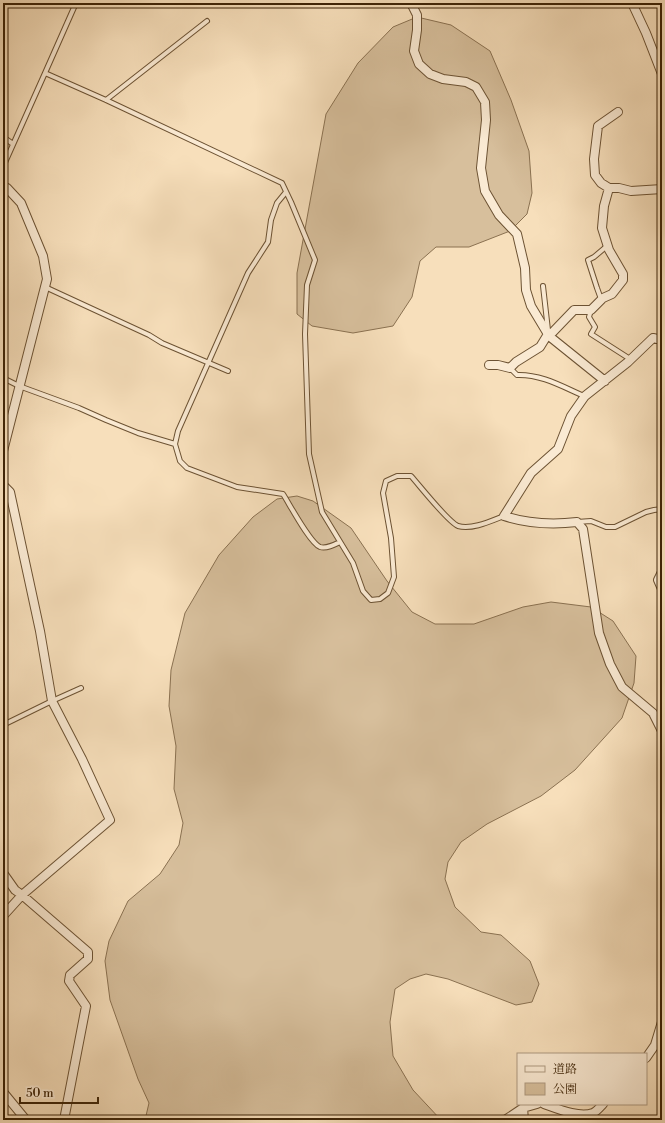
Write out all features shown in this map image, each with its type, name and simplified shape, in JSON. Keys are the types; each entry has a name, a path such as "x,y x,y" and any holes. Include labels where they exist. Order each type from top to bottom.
{"street":[{"path":"411,3 417,15 417,30 414,52 419,64 430,74 443,79 466,82 476,87 485,102 486,120 482,168 485,191 499,215 517,234 525,268 526,290 531,306 549,335 605,381"},
{"path":"632,3 646,33 662,74"},
{"path":"618,112 598,126 594,160 595,175 601,183 609,188 619,188 631,191 662,189"},
{"path":"3,186 7,188 21,203 43,256 47,279 3,451"},
{"path":"489,365 498,365 510,368 516,362 540,347 549,335 574,310 591,310 602,300 612,294 623,280 623,274 608,245 602,228 604,206 609,188"},
{"path":"662,340 653,338 631,360 585,396 571,416 558,449 531,473 504,516 522,522 555,525 577,522 584,529 599,633 610,664 622,687 653,713 662,731"},
{"path":"3,485 10,492 40,631 52,701 82,759 110,820 22,896 3,916"},
{"path":"662,572 658,580 662,590"},
{"path":"3,873 15,890 88,952 88,959 70,975 69,981 86,1006 64,1120"},
{"path":"647,1057 655,1045 662,1022"},
{"path":"3,1092 26,1120"},
{"path":"505,1120 523,1108 534,1105"},
{"path":"547,1105 565,1112 581,1114 594,1112 601,1105"},
{"path":"523,1108 524,1120"}],"lane":[{"path":"3,167 76,3"},
{"path":"106,100 207,21"},
{"path":"45,74 106,100 282,183 315,260 307,285 305,334 309,454 322,512 353,563 363,591 371,600 380,599 388,593 394,577 391,538 383,493 386,481 397,476 411,476 444,514 458,526 475,526 504,516"},
{"path":"3,137 13,144"},
{"path":"286,192 277,203 271,220 268,242 248,273 178,431 175,444 180,460 188,468 237,487 283,494 312,542 320,547 330,547 340,542"},
{"path":"602,300 596,288 588,260 608,245"},
{"path":"543,286 549,335"},
{"path":"45,287 149,335 162,343 228,371"},
{"path":"591,310 589,317 595,327 591,334 631,360"},
{"path":"510,368 517,375 530,375 555,383 585,396"},
{"path":"3,378 19,386 79,408 138,433 175,444"},
{"path":"577,522 592,521 606,527 615,527 646,512 662,509"},
{"path":"3,724 81,688"}],"green space":[{"path":"417,17 451,25 490,51 511,100 529,151 532,193 527,214 510,231 469,247 436,247 420,261 412,297 393,326 353,333 312,326 297,314 297,273 326,114 358,63 393,27"},
{"path":"297,496 313,501 351,528 387,581 412,612 435,624 474,624 523,607 551,602 591,607 613,621 636,656 634,683 622,718 575,770 541,796 487,824 461,842 448,862 445,879 455,907 481,932 501,935 530,961 539,984 532,1002 516,1005 448,979 426,974 410,979 395,989 390,1022 393,1056 413,1090 441,1120 145,1120 149,1103 138,1079 110,1000 105,961 109,941 128,901 160,874 179,845 183,823 174,789 176,746 169,706 171,670 185,613 219,555 253,517 277,499"}]}
